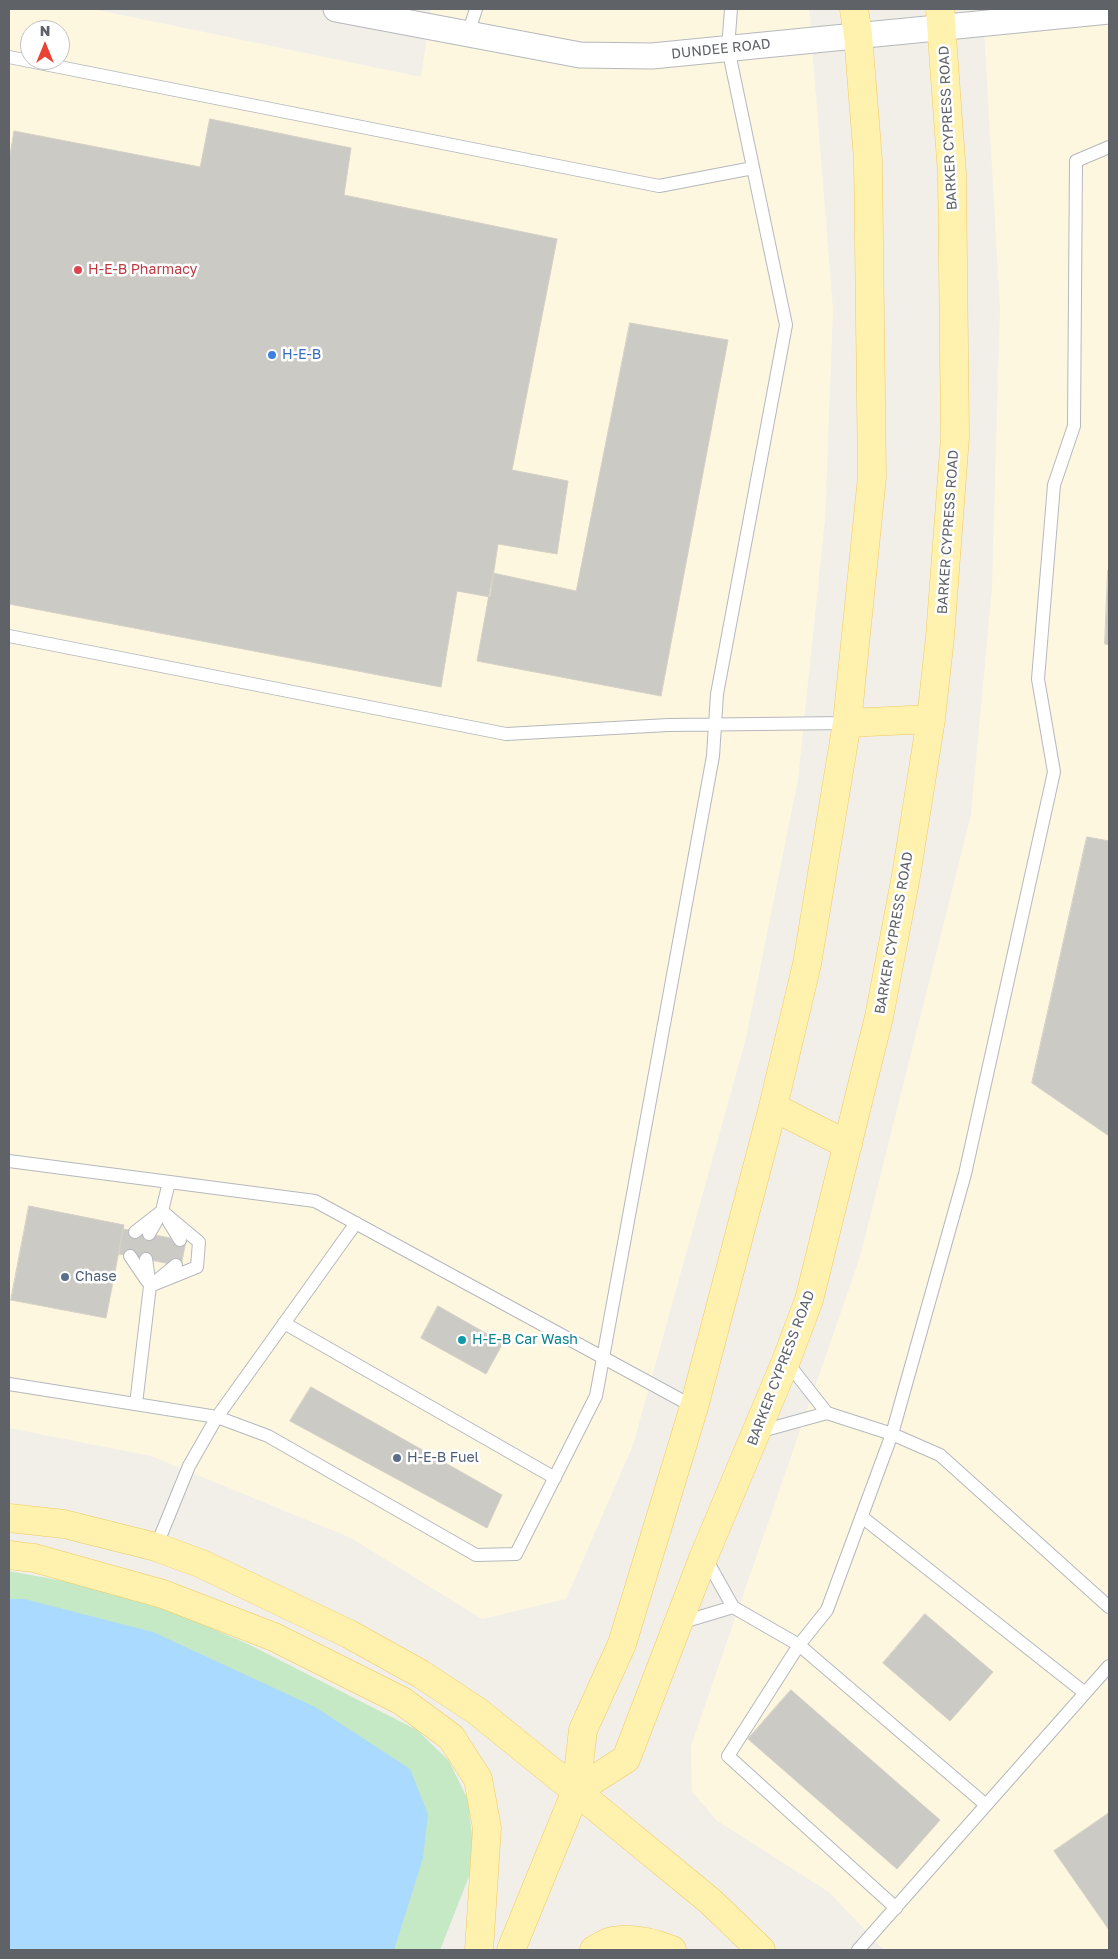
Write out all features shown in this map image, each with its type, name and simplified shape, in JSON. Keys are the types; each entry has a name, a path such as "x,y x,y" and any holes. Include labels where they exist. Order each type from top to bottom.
{"main road":[{"name":"BARKER CYPRESS ROAD","path":"576,1791 626,1759 704,1556 786,1361 808,1300 880,1016 906,876 931,719 940,637 956,437 952,174 941,18"},
{"path":"511,1950 576,1791 583,1730 622,1644 694,1407 773,1107 807,964 847,723 872,477 868,160 856,22"},
{"path":"847,723 931,719"},
{"path":"773,1107 848,1145"},
{"path":"9,1518 64,1524 156,1547 202,1564 349,1634 421,1674 477,1711 576,1791 710,1901 761,1950"},
{"path":"9,1555 34,1558 163,1594 274,1637 402,1701 451,1737 478,1779 487,1828 480,1950"},
{"path":"594,1950 612,1941 634,1940 660,1945 672,1950"}],"street":[{"name":"DUNDEE ROAD","path":"336,9 580,55 652,56 728,48 856,22 1109,11"}],"lane":[{"path":"468,34 476,9"},
{"path":"9,1384 217,1417 268,1436 476,1555 516,1554 596,1396 713,756 717,694 786,325 728,48 730,9"},
{"path":"9,57 659,186 753,168"},
{"path":"896,1908 728,1756 799,1645 827,1610 892,1434 965,1174 1054,772 1038,679 1054,485 1074,426 1076,161 1109,147"},
{"path":"9,636 506,734 668,725 847,723"},
{"path":"9,1161 315,1201 694,1407"},
{"path":"150,1234 162,1211 169,1182"},
{"path":"135,1232 162,1211"},
{"path":"162,1211 167,1238"},
{"path":"162,1211 180,1240"},
{"path":"150,1286 197,1267 199,1242 162,1211"},
{"path":"156,1547 189,1466 217,1417 356,1223"},
{"path":"130,1256 150,1286"},
{"path":"136,1404 150,1286 146,1259"},
{"path":"150,1286 169,1263"},
{"path":"284,1324 554,1478"},
{"path":"786,1361 827,1413"},
{"path":"757,1432 827,1413 892,1434 940,1455 1109,1607"},
{"path":"862,1517 1086,1693"},
{"path":"704,1556 733,1607 799,1645 986,1806"},
{"path":"679,1623 733,1607"},
{"path":"858,1950 1109,1666"}],"shaded area":[{"path":"9,9 93,9 421,77 431,9 809,9 833,309 825,519 798,779 746,1038 633,1445 566,1599 482,1619 351,1538 151,1456 9,1428"},
{"path":"983,9 1109,9 1109,1950 884,1950 829,1892 716,1820 692,1791 691,1746 860,1257 971,815 992,588 1000,308"}],"green space":[{"path":"9,1571 85,1585 174,1612 250,1645 417,1730 449,1761 468,1800 473,1846 470,1874 440,1950 9,1950"}],"water":[{"path":"9,1599 24,1599 153,1632 315,1707 410,1769 428,1814 423,1858 394,1950 9,1950"}],"building":[{"name":"H-E-B","path":"210,119 351,148 344,195 557,239 512,470 568,481 557,554 498,544 490,597 457,591 441,687 9,604 9,161 14,131 200,167"},
{"path":"630,323 728,340 661,696 477,661 493,573 576,591"},
{"path":"1109,570 1109,645 1105,644"},
{"path":"1087,837 1109,841 1109,1136 1032,1083"},
{"name":"Chase","path":"29,1206 124,1225 106,1318 11,1300"},
{"path":"123,1229 186,1241 181,1266 119,1254"},
{"name":"H-E-B Car Wash","path":"438,1306 503,1343 486,1374 421,1338"},
{"name":"H-E-B Fuel","path":"311,1387 502,1495 487,1528 290,1421"},
{"path":"925,1614 993,1672 950,1721 883,1663"},
{"path":"791,1690 940,1820 897,1869 748,1739"},
{"path":"1109,1813 1109,1930 1054,1851"}],"place":[{"name":"H-E-B Pharmacy","path":"78,270"},
{"name":"H-E-B","path":"272,355"},
{"name":"Chase","path":"65,1277"},
{"name":"H-E-B Car Wash","path":"462,1340"},
{"name":"H-E-B Fuel","path":"397,1458"}]}
